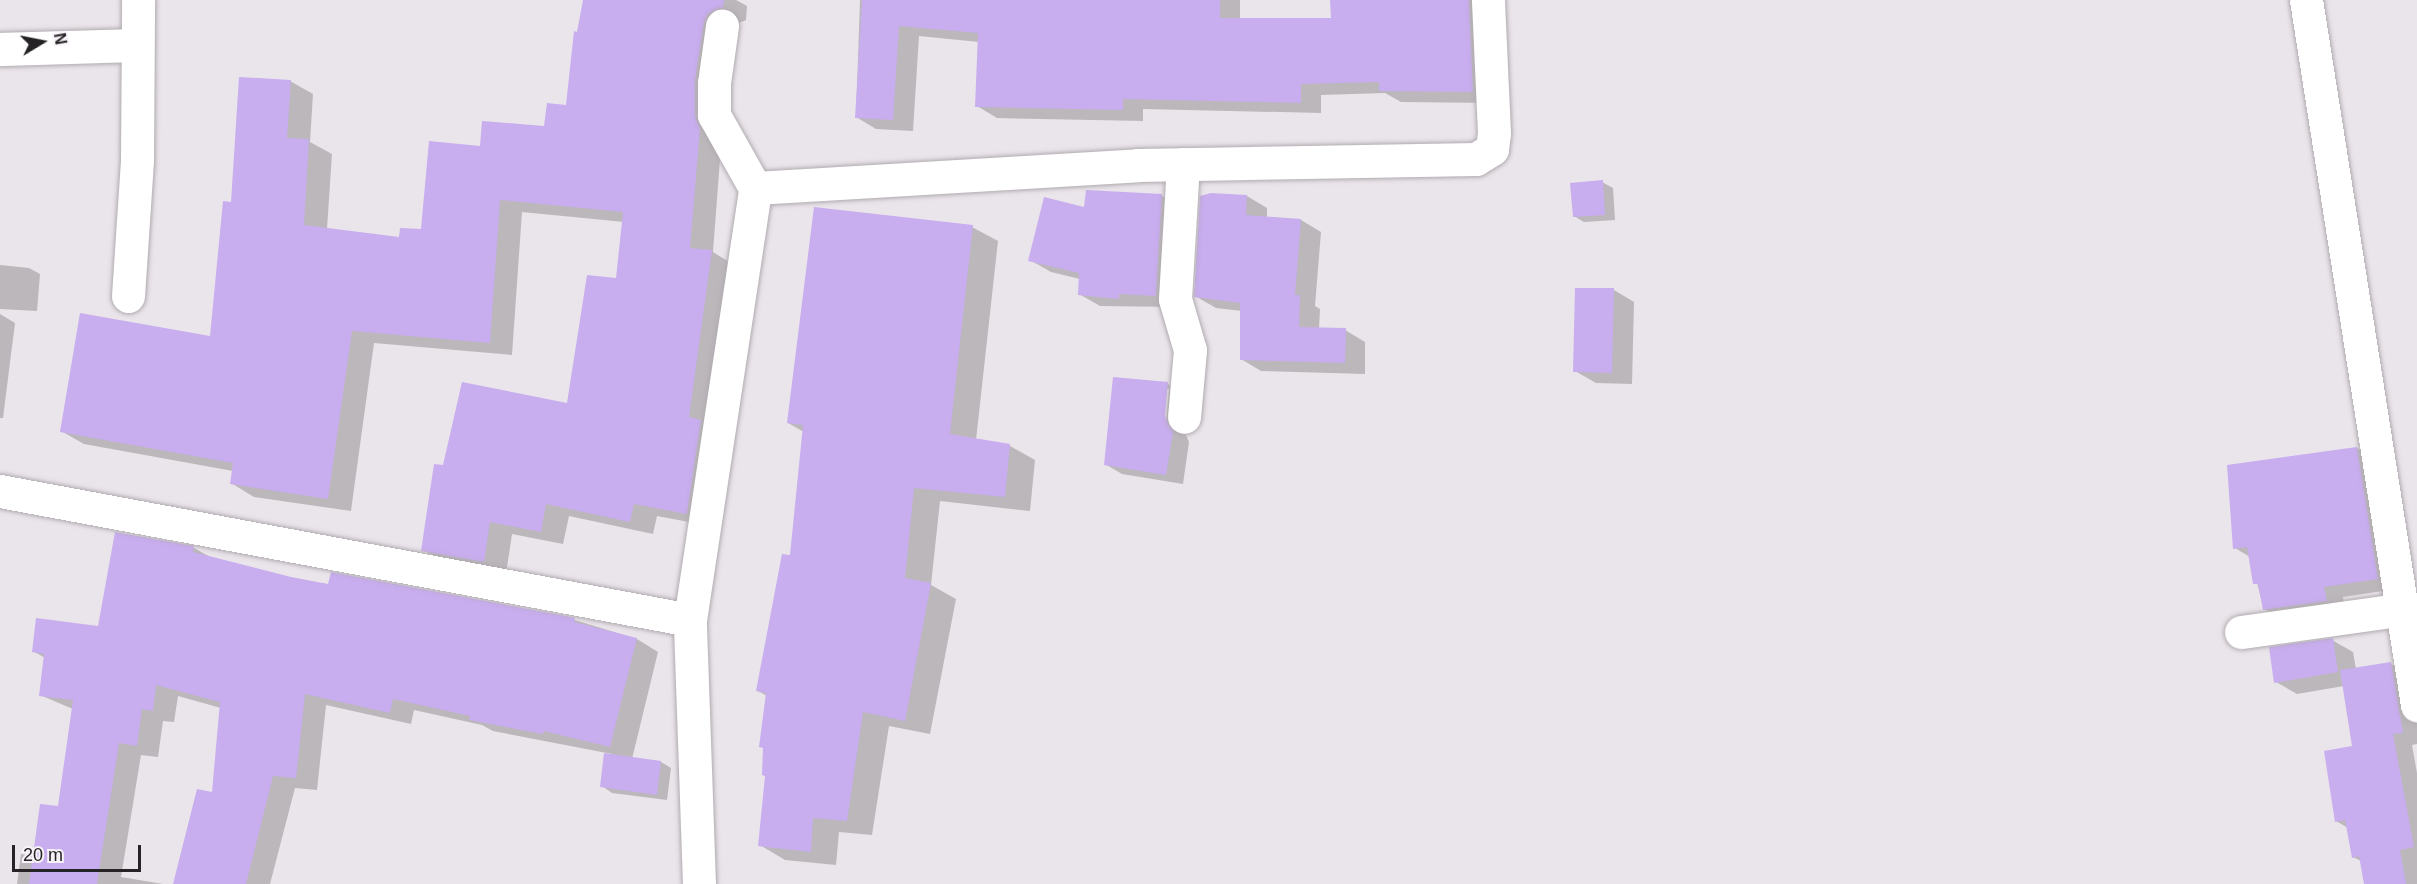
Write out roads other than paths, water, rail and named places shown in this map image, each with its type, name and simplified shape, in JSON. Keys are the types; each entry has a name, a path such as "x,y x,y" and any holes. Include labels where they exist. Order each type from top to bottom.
{"street":[{"path":"128,296 137,160 138,0"},
{"path":"755,188 1184,164 1476,159 1492,149 1494,133 1488,0"},
{"path":"2306,0 2405,609 2417,705"},
{"path":"699,884 690,620 755,188 714,115 714,83 722,26"},
{"path":"0,49 137,45"},
{"path":"1184,164 1176,299 1190,350 1184,417"},
{"path":"0,491 690,620"},
{"path":"2241,632 2405,609"}]}
